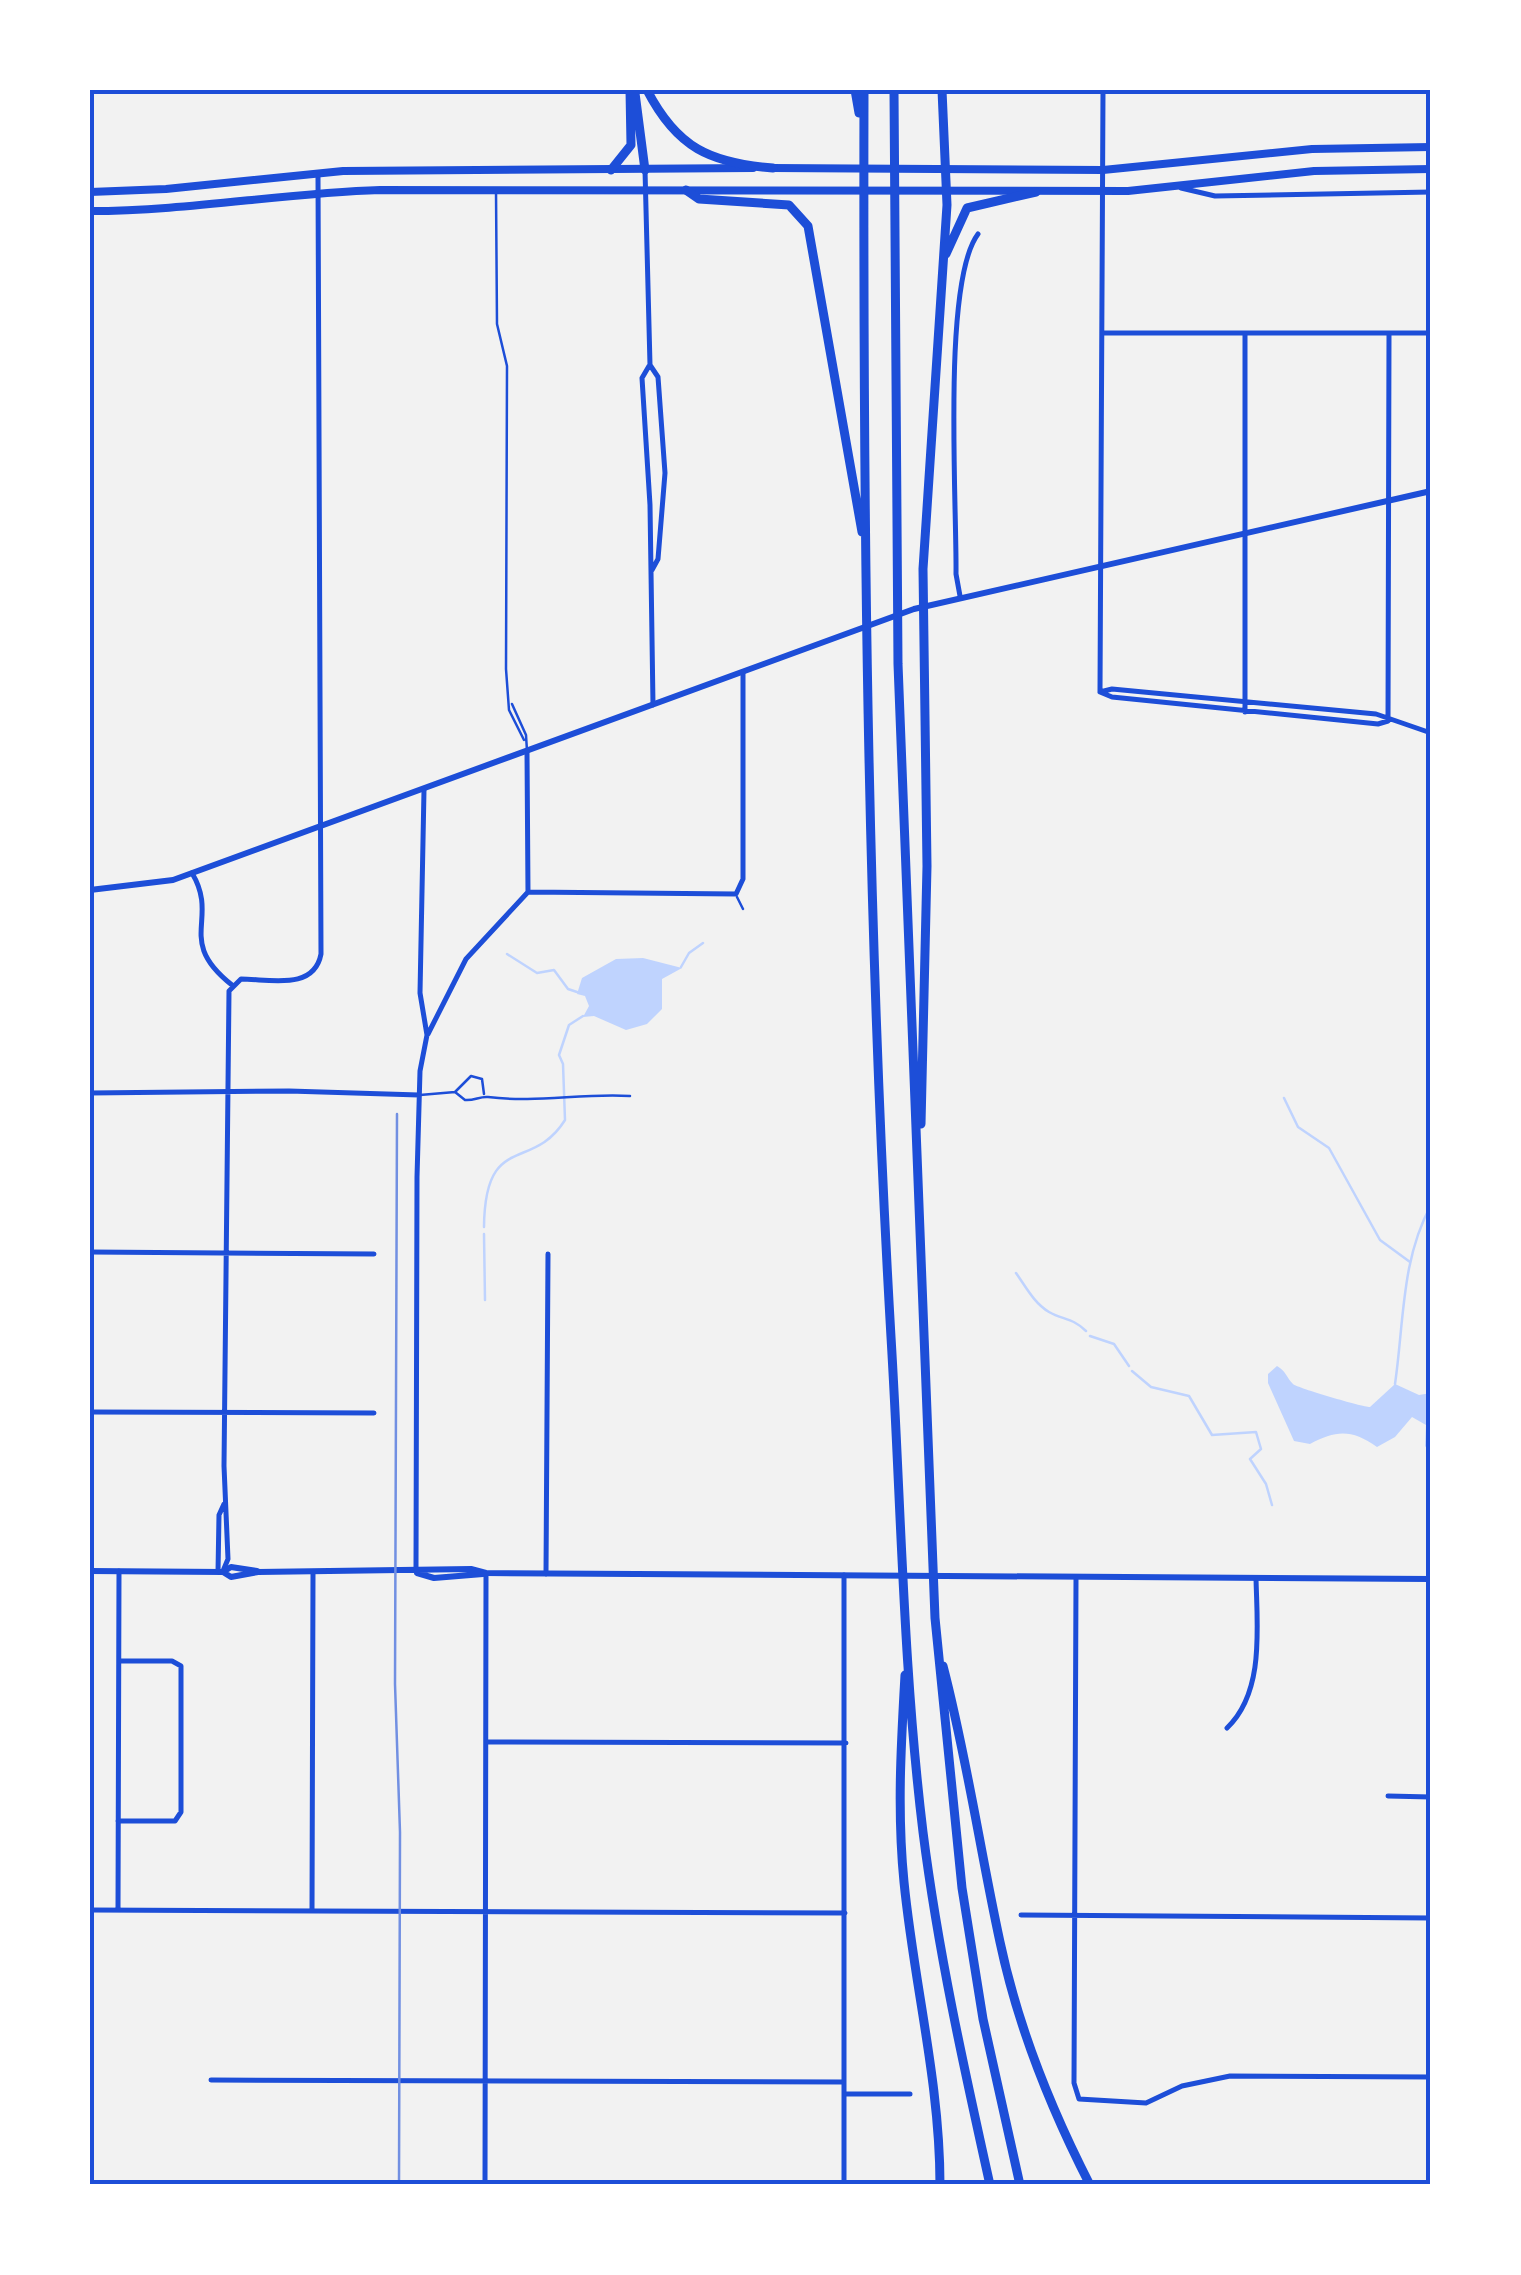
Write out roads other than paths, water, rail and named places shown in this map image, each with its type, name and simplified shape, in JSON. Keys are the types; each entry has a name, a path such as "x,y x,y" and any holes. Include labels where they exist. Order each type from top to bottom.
{"highway":[{"path":"610,170 631,145 632,90"},
{"path":"632,90 645,170"},
{"path":"647,90 663,120 682,140 731,165 773,168"},
{"path":"856,90 864,141"},
{"path":"864,90 866,585 879,1131 904,1614 923,1830 943,1964 990,2185"},
{"path":"894,90 898,664 936,1639 962,1888 983,2019 1020,2185"},
{"path":"918,1227 927,866 923,569 948,192 942,90"},
{"path":"686,190 699,199 789,204 808,226 866,561"},
{"path":"945,256 967,208 1036,192"},
{"path":"906,1638 898,1805 909,1921 938,2108 940,2185"},
{"path":"936,1639 967,1755 1000,1944 1020,2016 1061,2129 1090,2185"}],"main road":[{"path":"90,192 166,190 318,172 1103,170 1312,149 1431,147"},
{"path":"90,211 150,211 319,192 1103,191 1178,188 1314,172 1431,168"}],"street":[{"path":"1100,692 1103,90"},
{"path":"645,170 650,365 658,377 665,463 658,559 652,570"},
{"path":"232,985 241,979 303,978 318,965 318,172"},
{"path":"1178,188 1215,196 1325,197 1335,193 1431,192"},
{"path":"960,596 956,574 957,324 964,257 978,234"},
{"path":"1102,333 1431,333"},
{"path":"1245,333 1245,712"},
{"path":"1388,721 1389,333"},
{"path":"650,365 642,378 654,705"},
{"path":"90,890 146,886 192,873 960,596 1431,491"},
{"path":"528,892 736,894 743,878 743,672"},
{"path":"1100,692 1112,689 1376,714 1431,733"},
{"path":"1100,692 1112,698 1245,712 1378,724 1388,721"},
{"path":"427,1035 466,959 528,892 527,752"},
{"path":"416,1573 419,1095 427,1035 420,994 424,790"},
{"path":"192,873 200,889 204,959 232,985"},
{"path":"220,1572 219,1515 224,1504 226,1090 232,985"},
{"path":"90,1094 226,1090 419,1095"},
{"path":"90,1252 374,1254"},
{"path":"546,1574 548,1254"},
{"path":"90,1412 374,1413"},
{"path":"90,1571 220,1572 236,1567 258,1572 416,1573 453,1578 486,1573 1431,1579"},
{"path":"118,1910 119,1571"},
{"path":"312,1911 313,1572"},
{"path":"484,2185 486,1573"},
{"path":"844,1576 844,2185"},
{"path":"1076,1578 1074,2083 1078,2099 1146,2103 1182,2086 1230,2076 1431,2077"},
{"path":"1227,1728 1242,1711 1256,1656 1256,1578"},
{"path":"118,1822 175,1821 180,1816 182,1794 181,1666 172,1661 119,1661"},
{"path":"486,1742 846,1743"},
{"path":"1388,1796 1431,1797"},
{"path":"90,1910 845,1912"},
{"path":"1021,1915 1431,1918"},
{"path":"211,2080 844,2082"},
{"path":"844,2094 910,2094"}],"lane":[{"path":"496,190 497,324 507,366 506,669 510,714 527,752"},
{"path":"511,703 517,707 524,740"},
{"path":"736,894 743,910"},
{"path":"455,1092 466,1078 477,1076 485,1086 484,1096"},
{"path":"419,1095 455,1092 465,1100 484,1096 520,1102 565,1095 630,1096"}],"water":[{"path":"643,958 682,968 662,979 662,1009 647,1024 626,1030 594,1016 583,1017 589,1006 585,996 577,994 582,978 616,959"},
{"path":"1277,1366 1297,1386 1370,1407 1395,1384 1419,1395 1431,1393 1431,1454 1425,1446 1426,1425 1412,1417 1395,1437 1377,1447 1360,1437 1344,1434 1310,1444 1294,1441 1268,1383 1268,1374"}],"waterway":[{"path":"681,967 689,953 703,943"},
{"path":"507,954 537,973 554,970 568,989 577,992"},
{"path":"484,1227 486,1197 492,1177 501,1165 539,1146 565,1120 563,1064 559,1055 569,1025 583,1016"},
{"path":"1284,1098 1298,1127 1329,1148 1380,1240 1410,1262"},
{"path":"1395,1384 1409,1270 1431,1205"},
{"path":"484,1234 485,1300"},
{"path":"1016,1273 1044,1308 1086,1331"},
{"path":"1090,1336 1114,1344 1129,1366"},
{"path":"1132,1371 1151,1387 1189,1396 1212,1435 1256,1432 1261,1449 1250,1459 1266,1484 1272,1505"}],"tram line":[{"path":"397,1114 395,1684 400,1832 399,2185"}]}
